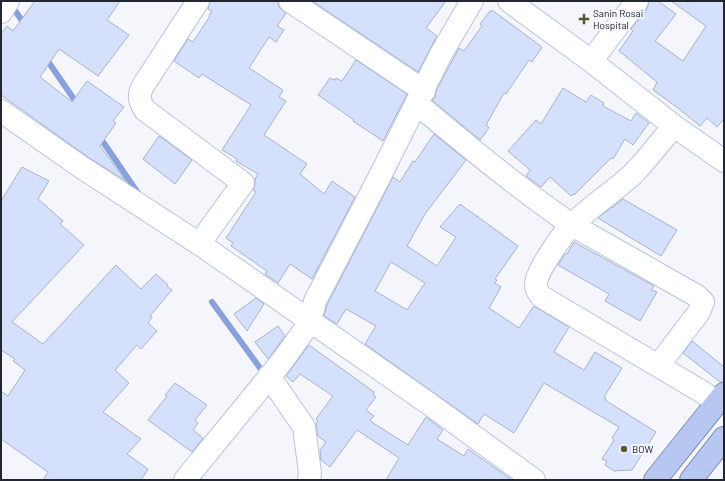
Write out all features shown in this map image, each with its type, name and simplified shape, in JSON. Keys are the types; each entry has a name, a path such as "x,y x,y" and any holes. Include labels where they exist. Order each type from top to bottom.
{"highway":[{"path":"655,480 720,398"},
{"path":"691,480 724,438"}],"street":[{"path":"1,12 8,1"},
{"path":"198,1 143,86 139,98 145,110 243,182 199,244"},
{"path":"290,1 420,97 499,171 572,225 697,296 703,302 703,306 658,366"},
{"path":"185,480 269,376 310,322 315,301 441,54 472,1"},
{"path":"510,1 591,60 674,126 724,161"},
{"path":"591,60 637,1"},
{"path":"1,111 81,167 199,244 428,403 534,480"},
{"path":"674,126 632,174 572,225 562,237 540,272 536,282 538,293 542,297 658,366 720,398"},
{"path":"269,376 304,427 310,473 309,480"}],"building":[{"path":"35,1 120,1 107,20 129,35 98,76 59,49 40,77 72,102 87,81 124,107 113,121 116,123 100,146 126,181 88,157 1,95 1,34 7,26 13,31"},
{"path":"210,1 278,1 279,7 286,13 277,26 284,30 276,42 269,37 249,68 283,90 279,97 286,101 264,135 307,164 300,174 324,194 332,181 355,197 312,279 290,264 278,283 265,274 267,271 231,246 233,243 226,238 256,192 253,190 255,179 258,174 236,161 237,159 222,150 251,105 202,74 199,78 174,61 188,39 193,42 210,16 212,11 208,9"},
{"path":"312,1 446,1 426,28 437,36 418,72"},
{"path":"649,1 658,1 676,14 655,41 683,61 706,26 671,1 724,1 724,119 717,127 707,118 700,126 653,90 657,82 619,51 633,31 631,29 647,9"},
{"path":"492,10 542,47 532,62 529,60 506,94 504,93 486,125 489,128 480,140 432,100 435,98 436,91 459,48 464,51 482,26 480,24"},
{"path":"356,60 407,94 383,141 318,95 330,78 335,80 336,78 342,81"},
{"path":"563,88 586,102 591,95 604,103 603,106 631,121 636,113 649,123 633,145 625,139 613,159 611,158 574,195 573,194 571,196 550,177 541,187 526,176 530,170 508,151 536,120 541,124"},
{"path":"434,134 466,160 425,214 407,246 437,266 456,237 440,227 460,204 518,246 495,279 497,280 495,283 501,287 489,308 519,328 534,306 569,327 554,352 584,370 595,352 622,368 604,397 606,398 605,400 656,432 632,470 614,471 605,465 607,461 602,459 614,440 612,438 619,427 544,383 514,433 484,414 478,424 365,344 376,326 346,309 337,324 324,316 327,305 393,177 400,182 413,161 415,162","holes":["391,262 425,283 407,310 375,291"]},
{"path":"159,136 192,160 175,184 143,159"},
{"path":"22,167 49,181 38,199 63,221 60,224 84,245 12,322 43,344 116,265 141,289 156,274 172,290 150,316 152,317 148,323 157,331 141,349 137,345 115,370 129,383 103,412 141,439 127,454 148,469 141,480 43,480 48,472 1,439 1,391 8,396 25,370 13,361 15,359 1,350 1,201"},
{"path":"623,199 677,230 661,256 598,218"},
{"path":"574,242 654,286 651,290 657,292 640,321 605,301 609,294 558,265"},
{"path":"256,298 264,304 247,331 234,314"},
{"path":"278,326 285,336 268,359 255,342"},
{"path":"692,341 724,367 724,382 720,382 683,353"},
{"path":"309,345 374,392 373,394 376,397 366,410 374,416 370,421 408,445 426,417 443,430 437,439 464,456 468,449 512,480 386,480 399,458 357,430 330,467 321,460 320,450 326,442 318,436 316,424 318,421 316,419 333,396 300,374 293,382 286,376"},
{"path":"175,383 207,405 195,420 198,423 193,430 203,438 192,452 148,420 167,396 165,395"}],"waterway":[{"path":"16,12 25,25"},
{"path":"45,57 78,105"},
{"path":"99,136 140,196"},
{"path":"212,302 260,368"}],"place":[{"name":"Sanin Rosai Hospital","path":"584,19"},
{"name":"BOW","path":"624,449"}]}
